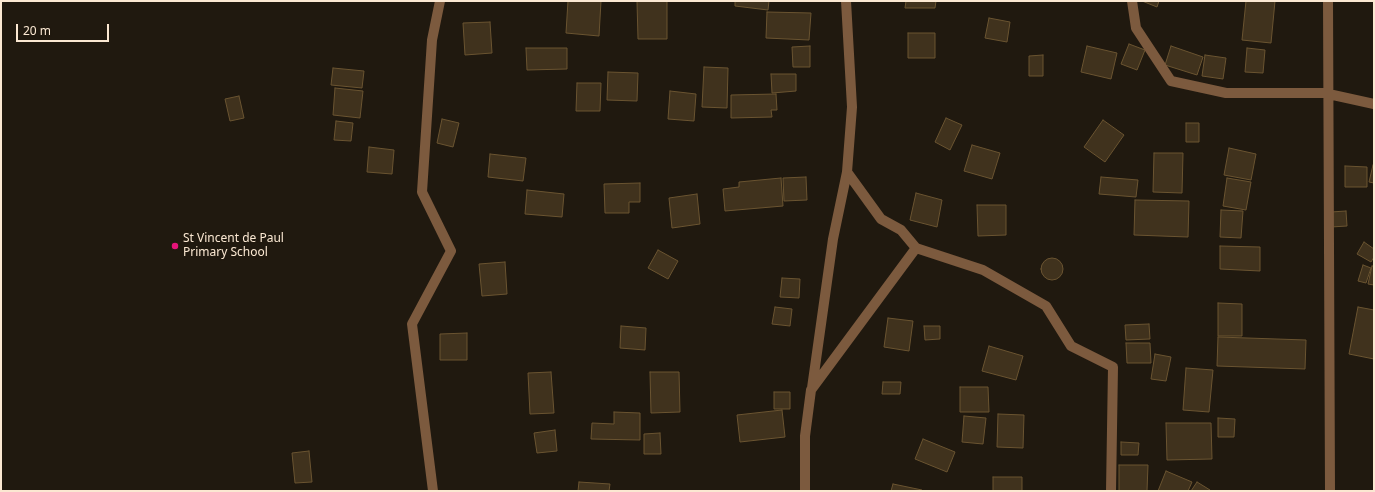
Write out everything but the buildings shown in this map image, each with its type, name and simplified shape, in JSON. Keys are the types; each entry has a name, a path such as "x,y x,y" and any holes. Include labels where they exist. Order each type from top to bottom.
{"street":[{"path":"433,491 412,324 451,251 422,192 432,40 440,1"},
{"path":"805,491 805,436 811,390 832,239 847,172 852,107 846,1"},
{"path":"1132,1 1136,28 1172,81 1226,93 1324,93 1374,104"},
{"path":"1328,1 1330,491"},
{"path":"847,172 881,219 900,230 916,248 983,270 1046,306 1071,346 1114,367 1111,491"},
{"path":"811,390 916,248"}],"place":[{"name":"St Vincent de Paul Primary School","path":"175,246"}]}
